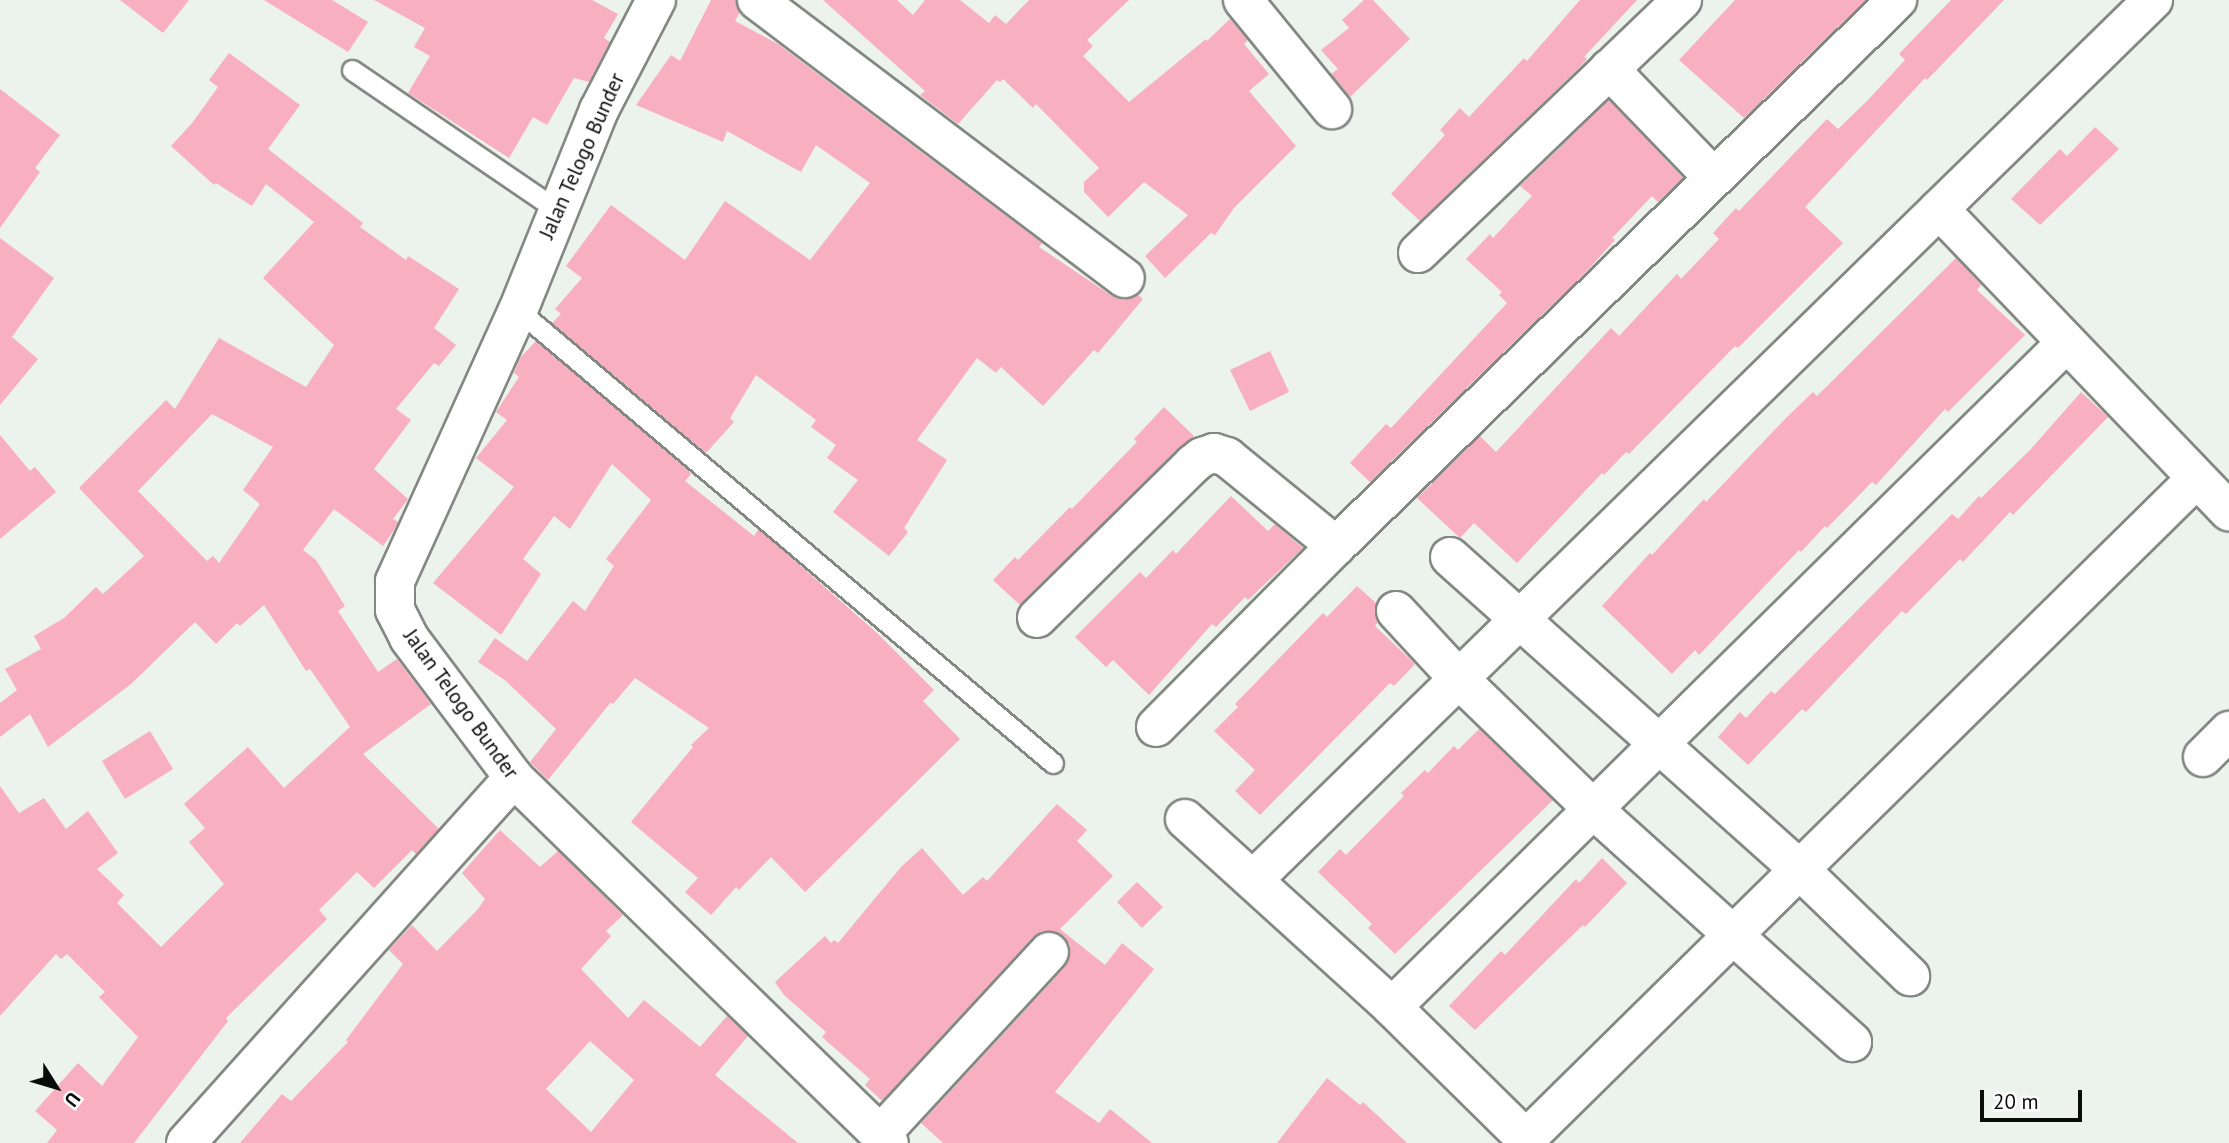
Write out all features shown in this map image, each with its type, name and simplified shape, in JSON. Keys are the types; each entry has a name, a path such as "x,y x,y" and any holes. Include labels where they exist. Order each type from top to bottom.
{"street":[{"name":"Jalan Telogo Bunder","path":"656,0 599,110 518,310 395,580 395,610 409,638 514,778 884,1139"},
{"path":"757,0 1125,278"},
{"path":"1244,0 1332,109"},
{"path":"1418,253 1682,0"},
{"path":"1156,727 1336,545 1897,0"},
{"path":"1253,880 2152,0"},
{"path":"1609,69 1714,178"},
{"path":"1939,209 2229,511"},
{"path":"1392,1007 1656,743 2066,343"},
{"path":"1037,618 1193,464 1214,453 1227,457 1336,545"},
{"path":"1185,819 1392,1007 1528,1141 1797,868 2196,479"},
{"path":"1450,557 1797,868 1910,976"},
{"path":"1396,611 1459,679 1592,808 1733,932 1852,1042"},
{"path":"186,1143 514,778"},
{"path":"884,1139 1049,952"}],"lane":[{"path":"352,70 557,210"},
{"path":"518,310 1053,763"}],"building":[{"path":"120,0 189,0 163,33"},
{"path":"264,0 332,0 368,22 348,52"},
{"path":"374,0 592,0 618,14 604,38 610,42 589,82 574,78 547,125 533,117 509,158 408,93 430,56 414,47 425,28"},
{"path":"711,0 736,0 740,12 735,21 778,44 1042,243 1039,247 1112,296 1123,300 1138,295 1143,299 1098,353 1094,350 1043,406 1001,367 996,373 977,358 917,440 947,460 904,528 908,532 889,556 833,512 858,480 827,458 836,445 811,427 816,420 756,375 730,418 734,422 706,453 552,323 561,314 555,309 582,278 566,266 611,205 685,260 725,201 810,260 870,183 816,145 801,172 727,131 723,142 636,105 671,55 680,61"},
{"path":"823,0 897,0 913,15 925,0 960,0 989,23 995,15 1006,24 1029,0 1129,0 1087,40 1093,46 1083,56 1129,102 1206,39 1207,41 1230,19 1248,40 1244,44 1269,74 1249,91 1296,146 1234,208 1215,235 1211,233 1165,278 1145,256 1188,215 1144,182 1108,217 1084,192 1084,182 1099,168 1036,104 1033,108 1003,79 1000,82 997,80 958,124 920,95 925,91"},
{"path":"1364,0 1373,0 1410,39 1350,97 1331,74 1338,69 1321,50 1349,28 1342,20"},
{"path":"1580,0 1637,0 1584,57 1587,59 1579,68 1420,221 1391,194 1445,135 1440,130 1460,108 1469,117 1524,58 1527,61"},
{"path":"1735,0 1866,0 1744,118 1679,60"},
{"path":"1951,0 2004,0 1927,80 1925,78 1805,207 1843,243 1738,348 1735,346 1629,454 1626,452 1604,475 1602,473 1517,563 1474,523 1460,538 1417,498 1480,436 1496,452 1611,328 1619,336 1677,274 1681,279 1719,239 1713,233 1736,208 1739,211 1827,119 1838,129 1868,100 1905,60 1899,54"},
{"path":"229,53 300,105 268,149 363,223 360,227 406,260 408,256 459,289 434,328 456,345 439,366 434,363 396,409 411,420 374,469 408,499 393,519 398,522 394,530 383,546 334,509 303,550 316,560 345,606 338,611 378,672 397,659 431,704 363,754 439,829 416,854 412,850 374,888 357,872 319,910 327,919 226,1018 228,1021 134,1143 47,1143 57,1130 35,1111 78,1063 102,1086 138,1037 99,997 105,992 67,954 61,959 56,954 0,1016 0,786 19,813 44,798 66,829 88,811 118,853 97,869 124,895 117,903 161,947 224,884 189,842 205,828 184,804 248,747 284,788 350,727 310,669 306,671 264,605 240,626 237,623 216,644 195,622 131,684 48,747 30,714 0,737 0,703 17,690 5,669 41,649 34,636 64,618 96,587 103,594 144,556 79,488 166,400 175,409 219,338 306,387 334,345 263,278 314,222 266,184 252,206 216,183 214,185 171,146 193,122 218,87 209,80","holes":["212,414 273,447 243,490 260,504 219,563 213,556 207,561 138,491"]},
{"path":"0,89 60,135 35,168 40,172 0,228"},
{"path":"1609,100 1683,178 1658,202 1652,196 1612,238 1615,240 1585,273 1370,482 1350,463 1386,424 1391,428 1507,303 1499,295 1502,292 1466,259 1490,234 1493,238 1532,196 1520,186"},
{"path":"2095,127 2119,149 2040,225 2011,199 2060,149 2067,156"},
{"path":"0,238 54,278 12,337 38,359 0,405"},
{"path":"1956,258 1981,285 1977,290 2025,335 1948,412 1945,409 1876,485 1872,482 1827,528 1825,526 1801,552 1799,550 1699,655 1695,650 1672,674 1602,606 1650,553 1652,555 1704,499 1706,502 1786,418 1813,392 1817,396"},
{"path":"536,341 689,471 691,474 685,481 754,536 758,530 762,532 877,633 934,690 923,701 960,739 805,892 771,857 739,890 736,887 711,915 685,892 698,878 631,822 693,747 691,745 709,728 635,678 613,704 611,702 548,780 530,762 556,729 506,681 478,662 495,638 527,661 573,601 585,611 614,566 606,559 651,500 612,464 570,529 554,516 523,559 541,574 501,635 433,583 514,487 476,458 507,420 496,412 519,377 514,373 520,358"},
{"path":"1270,351 1289,392 1250,411 1230,370"},
{"path":"2081,392 2108,417 2013,515 2010,512 1963,562 1960,559 1906,614 1902,611 1806,712 1802,709 1748,765 1718,737 1740,712 1746,718 1771,691 1775,694 1952,514 1958,519 2031,449"},
{"path":"1164,407 1194,436 1020,605 993,580 1015,557 1018,560 1070,507 1072,509 1137,442 1134,439"},
{"path":"0,435 30,471 35,467 56,492 0,539"},
{"path":"1231,496 1268,531 1275,524 1303,548 1248,600 1245,597 1216,627 1212,624 1149,695 1113,660 1106,667 1075,637 1140,572 1146,578 1173,550 1176,554"},
{"path":"1357,586 1376,603 1378,622 1375,626 1415,664 1394,686 1390,683 1260,815 1235,791 1255,770 1214,731 1238,707 1235,704 1323,613 1327,617"},
{"path":"1479,729 1553,800 1395,954 1368,928 1372,924 1318,872 1340,849 1346,855 1404,796 1401,793 1425,770 1428,773 1454,746 1458,750"},
{"path":"150,731 173,769 125,799 102,761"},
{"path":"1057,804 1087,830 1077,841 1113,876 1060,929 1105,965 1122,943 1154,969 1055,1092 1099,1123 1110,1109 1152,1143 943,1143 921,1123 1065,967 1070,956 1070,945 1064,936 1053,931 1042,931 1033,937 882,1101 865,1085 870,1079 822,1037 826,1032 784,995 775,982 825,936 831,943 834,940 838,943 901,867 922,848 963,895 983,877 987,881"},
{"path":"500,830 540,867 558,851 623,915 606,931 611,936 581,969 628,1018 644,1000 700,1047 727,1016 748,1036 715,1075 798,1143 240,1143 282,1094 291,1101 348,1042 346,1040 403,964 389,950 412,925 437,951 478,909 485,899 462,873","holes":["590,1041 634,1080 591,1132 546,1089"]},
{"path":"1602,858 1627,883 1585,927 1583,925 1475,1030 1449,1006 1501,951 1505,955 1576,879 1579,883"},
{"path":"1137,882 1163,907 1142,928 1117,902"},
{"path":"1327,1078 1360,1105 1363,1102 1407,1143 1277,1143"}]}
